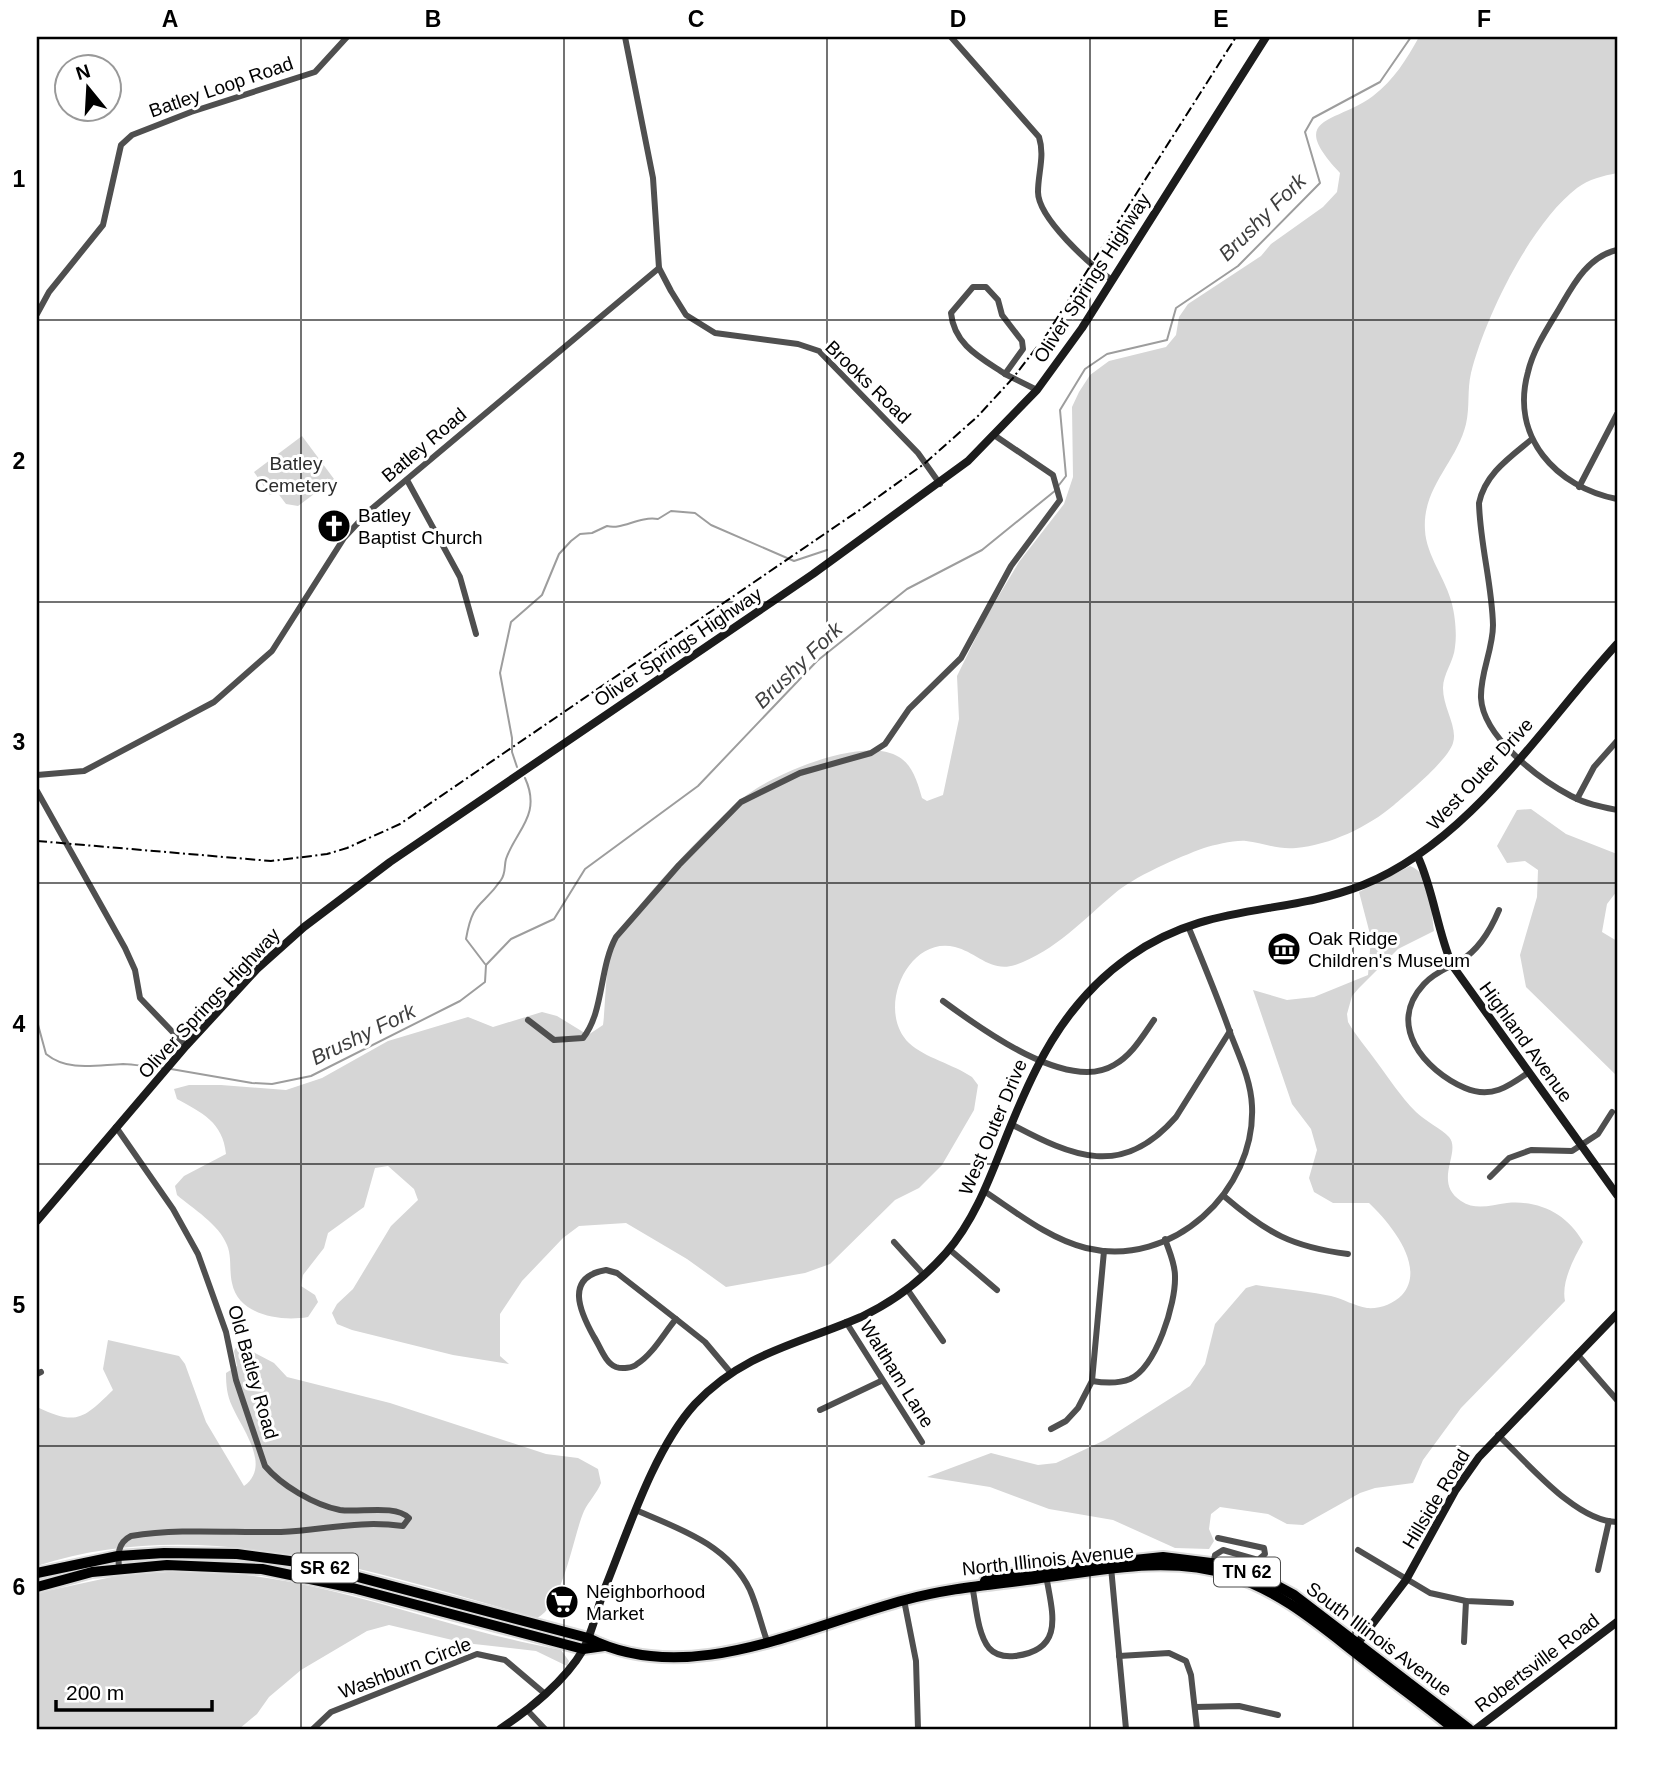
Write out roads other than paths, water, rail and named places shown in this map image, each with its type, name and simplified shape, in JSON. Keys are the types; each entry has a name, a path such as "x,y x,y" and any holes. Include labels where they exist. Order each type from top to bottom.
{"highway":[{"name":"SR 62","path":"37,1573 118,1556 203,1553 305,1563 585,1643"},
{"name":"SR 62","path":"37,1587 119,1569 167,1565 224,1566 287,1573 604,1646"},
{"name":"North Illinois Avenue","path":"604,1646 638,1654 681,1657 722,1652 904,1600 975,1584 1111,1566 1212,1566 1270,1591 1355,1647 1454,1729"},
{"name":"South Illinois Avenue","path":"1355,1647 1469,1729"}],"street":[{"name":"Batley Loop Road","path":"37,314 49,292 103,225 121,145 132,135 179,116 315,72 347,37"},
{"path":"625,37 653,178 659,268"},
{"path":"951,37 1039,137 1043,149 1038,191 1046,215 1112,280"},
{"name":"Oliver Springs Highway","path":"37,1221 186,1046 257,969 342,895 940,484 994,435 1037,390 1082,328 1266,37"},
{"path":"1617,250 1596,259 1582,272 1535,352 1525,391 1532,439 1547,463 1579,487 1617,499"},
{"name":"Batley Road","path":"37,775 83,771 214,702 272,651 344,538 407,480 659,268"},
{"name":"Brooks Road","path":"659,268 686,315 715,333 798,344 819,351 918,453 940,484"},
{"path":"1005,373 1023,349 1022,341 1002,315 998,300 985,287 973,287 951,313 952,324 967,349 1005,373 1037,390"},
{"path":"1579,487 1617,414"},
{"path":"528,1020 554,1040 583,1038 597,1013 597,997 616,937 679,864 741,802 800,773 872,753 885,744 909,709 956,665 1011,566 1060,497 1055,480 1046,470 994,435"},
{"path":"1532,439 1490,475 1479,503 1493,623 1491,650 1482,683 1482,707 1492,731 1546,780 1577,799 1617,810"},
{"path":"407,480 460,577 476,634"},
{"name":"West Outer Drive","path":"500,1729 527,1710 544,1693 585,1643 664,1447 695,1405 731,1373 767,1351 877,1308 907,1289 949,1249 984,1191 1039,1059 1065,1018 1100,980 1147,945 1188,926 1219,916 1337,894 1373,881 1418,857 1455,828 1617,645"},
{"path":"1577,799 1594,767 1617,741"},
{"path":"37,791 125,948 135,970 140,998 186,1046"},
{"name":"Highland Avenue","path":"1418,857 1429,880 1439,931 1452,965 1617,1195"},
{"path":"1499,910 1486,937 1464,959 1425,983 1413,1001 1407,1025 1416,1049 1446,1077 1476,1092 1503,1090 1529,1072"},
{"path":"984,1191 1057,1238 1104,1251 1136,1249 1165,1239 1199,1221 1225,1197 1246,1154 1252,1124 1247,1076 1188,926"},
{"path":"943,1001 1039,1059 1070,1073 1086,1074 1105,1070 1134,1048 1154,1020"},
{"path":"1011,1124 1053,1146 1081,1156 1113,1156 1138,1148 1166,1129 1176,1117 1230,1031"},
{"path":"1490,1177 1509,1158 1519,1154 1531,1150 1562,1152 1581,1145 1606,1124 1612,1112"},
{"name":"Old Batley Road","path":"116,1127 173,1209 198,1254 226,1332 236,1381 265,1466 272,1475 321,1505 354,1512 395,1511 409,1518 403,1526 377,1522 285,1532 153,1533 127,1538 122,1542 118,1556"},
{"path":"1225,1197 1257,1225 1282,1239 1302,1247 1348,1254"},
{"path":"1092,1381 1119,1382 1130,1379 1152,1357 1174,1292 1174,1265 1165,1239"},
{"path":"894,1242 924,1275"},
{"path":"949,1249 997,1290"},
{"path":"1051,1429 1066,1421 1078,1408 1092,1381 1104,1251"},
{"path":"676,1319 637,1364 617,1367 606,1357 580,1310 581,1287 597,1272 606,1270 617,1273 676,1319 705,1342 731,1373"},
{"path":"907,1289 943,1341"},
{"name":"Hillside Road","path":"1355,1647 1406,1580 1455,1491 1498,1435 1617,1314"},
{"name":"Waltham Lane","path":"846,1322 922,1442"},
{"path":"1577,1354 1617,1400"},
{"path":"820,1410 881,1381"},
{"path":"1498,1435 1578,1508 1613,1521 1598,1570"},
{"path":"638,1511 706,1542 740,1573 751,1593 766,1641"},
{"path":"1212,1566 1215,1555 1223,1550 1258,1560 1265,1554 1264,1548 1218,1538"},
{"path":"1358,1550 1430,1593 1465,1601 1511,1603"},
{"path":"118,1556 119,1569"},
{"path":"1111,1566 1126,1729"},
{"path":"975,1584 986,1642 995,1653 1008,1656 1042,1648 1049,1640 1053,1617 1046,1574"},
{"path":"904,1600 916,1661 918,1729"},
{"path":"1465,1601 1465,1642"},
{"name":"Robertsville Road","path":"1476,1729 1617,1622"},
{"path":"1119,1656 1169,1653 1180,1657 1189,1665 1197,1729"},
{"name":"Washburn Circle","path":"313,1729 331,1712 477,1654 506,1660 544,1693"},
{"path":"1195,1707 1239,1706 1278,1715"},
{"path":"527,1710 545,1729"}],"waterway":[{"name":"Brushy Fork","path":"1059,485 1066,476 1060,410 1085,369 1107,354 1167,340 1176,308 1238,266 1320,183 1305,132 1313,118 1380,82 1411,37"},
{"name":"Brushy Fork","path":"171,1069 252,1083 272,1084 311,1076 460,1001 485,982 486,965 511,939 554,919 585,869 698,786 817,661 907,589 982,550 1056,490"},
{"path":"517,767 512,752 512,738 500,673 511,622 542,595 559,554 580,534 592,533 607,526 658,519 671,511 695,513 711,525 794,561 827,550"},
{"path":"485,964 466,939 475,910 503,877 510,849 526,822 531,802 525,778"},
{"name":"Brushy Fork","path":"37,1021 46,1054 55,1060 83,1066 128,1064 162,1068"}],"railway":[{"path":"37,841 271,861 327,854 400,824 864,507 924,464 977,417 1013,378 1047,334 1236,37"}],"place":[{"name":"Batley Baptist Church","path":"334,526"},
{"name":"Oak Ridge Children's Museum","path":"1284,949"},
{"name":"Neighborhood Market","path":"562,1602"}],"park label":[{"name":"Batley Cemetery","path":"296,474"}]}
